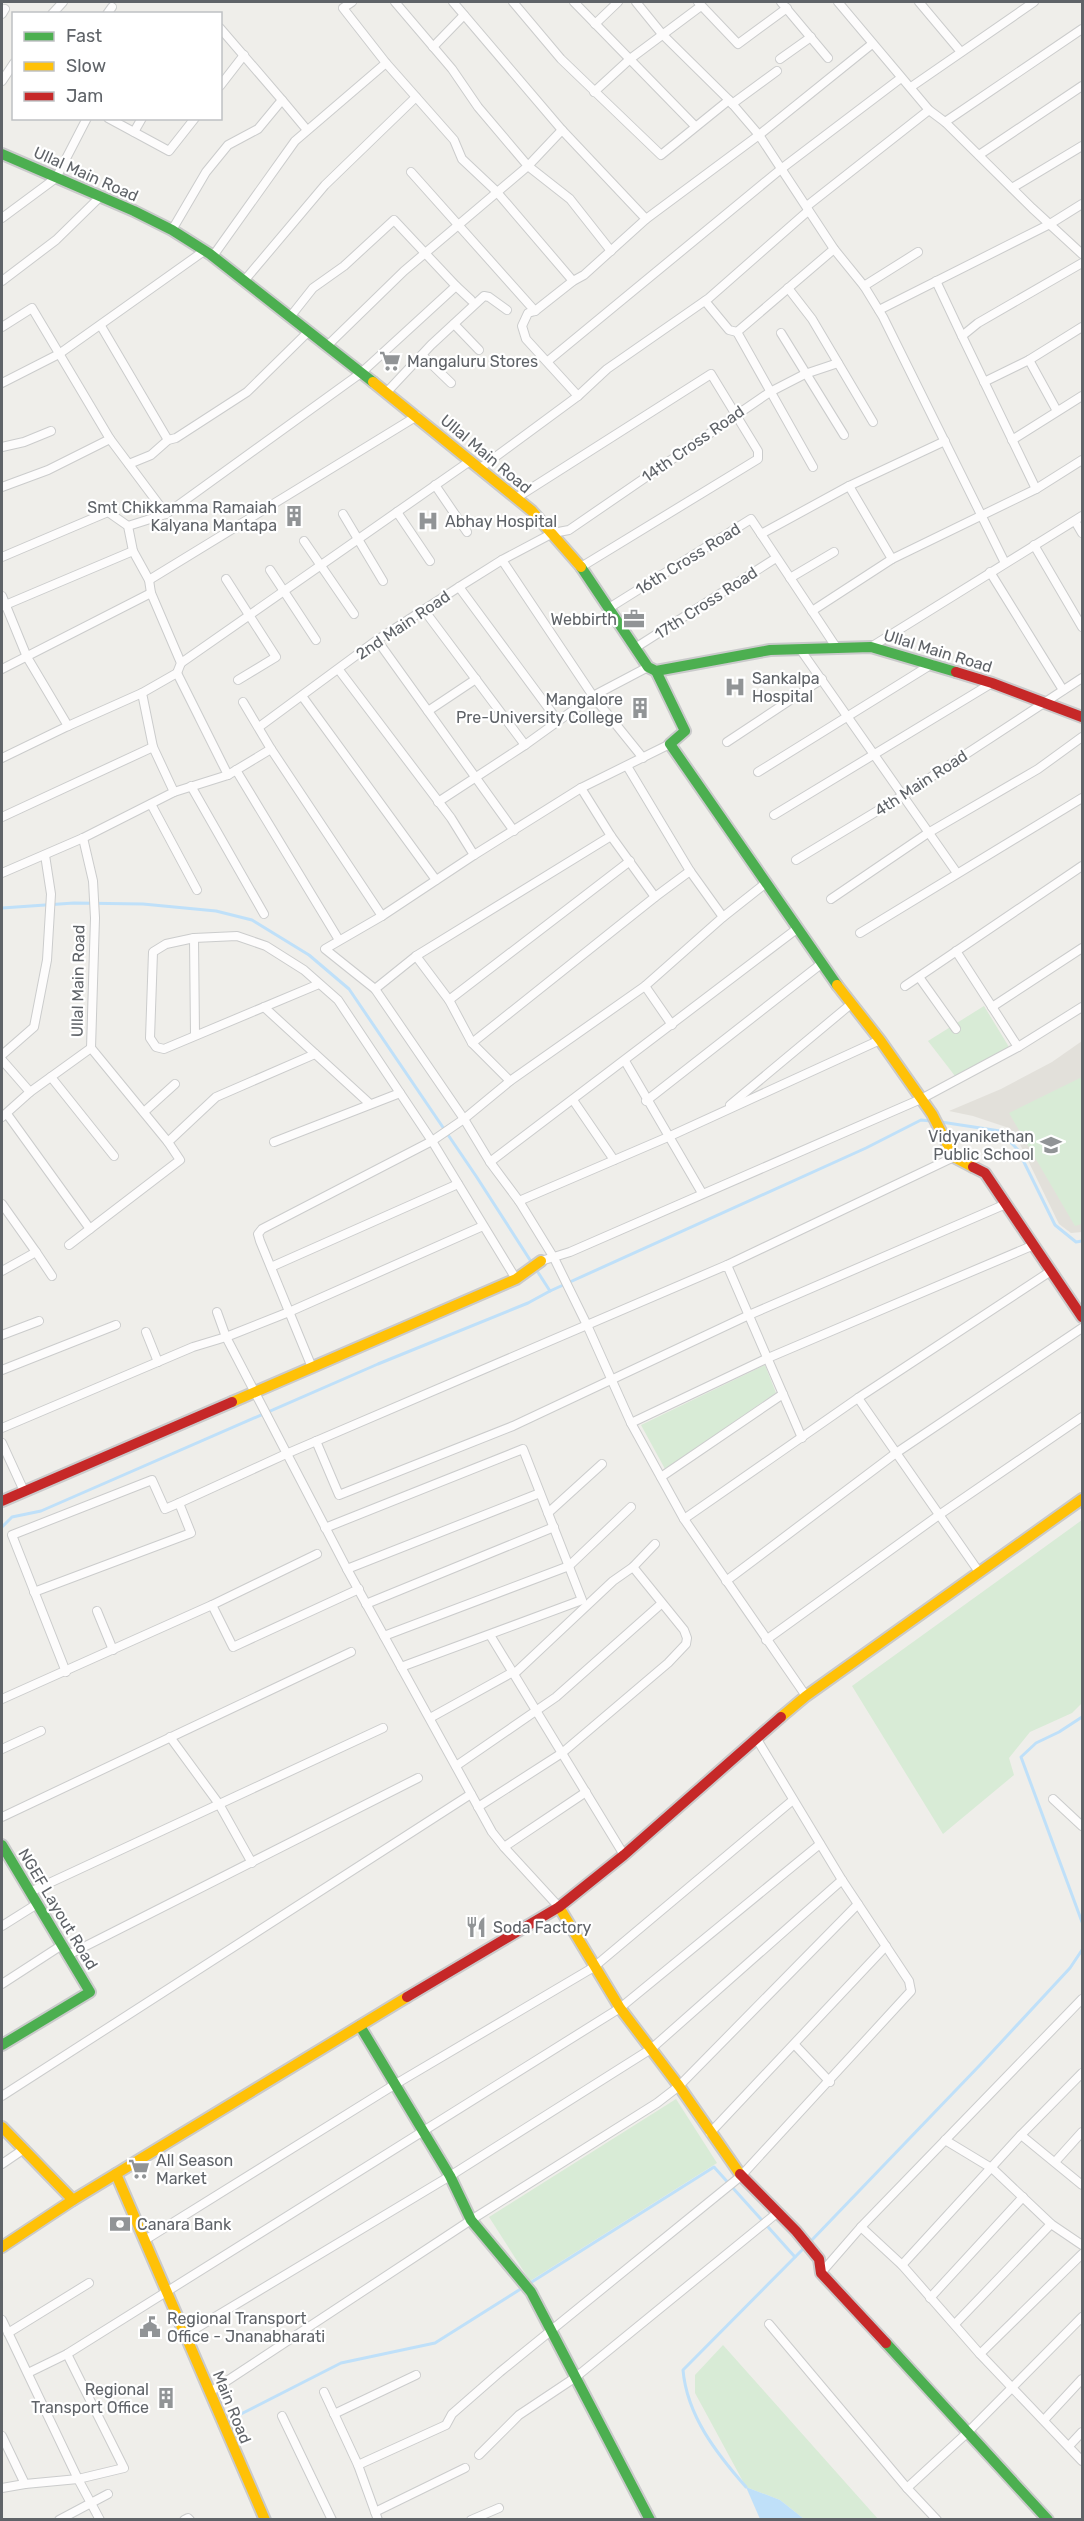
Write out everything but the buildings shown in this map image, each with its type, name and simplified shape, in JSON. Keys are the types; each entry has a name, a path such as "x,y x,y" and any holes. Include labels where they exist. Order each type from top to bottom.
{"street":[{"path":"352,2 343,8 386,63 454,140 462,159 496,191 573,281"},
{"path":"395,2 528,166 570,199 611,251"},
{"path":"453,2 562,130 646,219"},
{"path":"513,2 561,59 661,155 695,126 777,71"},
{"path":"574,2 695,126"},
{"path":"595,24 618,2"},
{"path":"636,2 662,34 731,102 759,135 834,249 864,286 879,310 1005,563"},
{"path":"838,2 929,110 945,122 1083,254"},
{"path":"911,87 1034,2"},
{"path":"924,3 961,52"},
{"path":"594,92 630,59 700,4 738,44 784,5 828,58"},
{"path":"433,47 464,15"},
{"path":"945,122 1083,29"},
{"path":"222,30 307,130"},
{"path":"780,59 811,37"},
{"path":"578,396 526,339 522,326 528,313 535,311 584,275 646,219 759,135 872,45"},
{"path":"222,83 244,55"},
{"path":"2,382 59,354 209,253 295,141 386,63"},
{"path":"2,81 12,66"},
{"path":"548,361 781,169 902,78"},
{"path":"979,155 1083,86"},
{"path":"244,281 325,185 416,97"},
{"path":"172,230 206,172 228,145 258,129 282,100"},
{"path":"807,206 929,110"},
{"path":"2,219 56,178 86,120"},
{"path":"112,120 169,152 193,120"},
{"path":"134,132 141,120"},
{"path":"328,345 404,271 528,166 562,130"},
{"path":"1012,188 1083,146"},
{"name":"Ullal Main Road","path":"2,156 172,230 209,253 328,345 516,498 553,533 581,567 652,669 770,650 836,646 871,647 992,683 1083,717"},
{"path":"411,172 535,311"},
{"path":"2,281 56,240 100,197"},
{"path":"879,310 1050,224 1083,204"},
{"path":"479,469 578,396 607,369 705,301 808,211 807,206"},
{"path":"290,317 313,288 344,266 394,220 471,300"},
{"path":"737,332 834,249"},
{"path":"864,286 918,252"},
{"path":"962,336 978,323 1083,263"},
{"path":"936,281 1036,489"},
{"path":"128,526 166,514 361,374 456,286"},
{"path":"788,288 812,319 873,422"},
{"path":"386,393 453,324 486,295 507,310"},
{"path":"705,301 729,330 737,332 813,467"},
{"path":"2,327 32,308 110,439 166,514"},
{"path":"453,324 479,350"},
{"path":"101,326 168,440"},
{"path":"984,382 1029,360 1083,327"},
{"path":"129,464 151,455 168,440 176,438 247,392 309,331"},
{"path":"781,333 844,435"},
{"path":"422,355 451,383"},
{"path":"1029,360 1058,411"},
{"name":"14th Cross Road","path":"553,533 569,530 770,392 806,374 838,363"},
{"path":"516,498 711,374 758,451 758,459 581,567"},
{"path":"1012,440 1083,396"},
{"path":"149,580 417,416"},
{"path":"2,447 24,442 51,431"},
{"path":"2,487 48,470 110,439"},
{"path":"836,646 761,534 849,486 945,441"},
{"path":"812,611 892,559 1036,489 1083,460"},
{"path":"2,758 142,693 177,673 181,663 470,461"},
{"path":"435,485 467,532"},
{"path":"849,486 892,559"},
{"path":"2,556 108,512 128,526 133,551 149,580 151,593 181,663"},
{"path":"397,512 430,561"},
{"path":"344,514 383,581"},
{"path":"871,647 1079,518 1083,533"},
{"name":"16th Cross Road","path":"609,608 751,519 761,534"},
{"name":"2nd Main Road","path":"259,727 339,670 377,639 502,560 553,533"},
{"path":"304,541 354,614"},
{"path":"1034,545 1083,627"},
{"path":"4,606 133,551"},
{"path":"790,578 834,552"},
{"name":"17th Cross Road","path":"636,648 777,558"},
{"path":"502,560 593,696 643,758"},
{"path":"270,570 316,640"},
{"path":"990,572 1063,690"},
{"path":"226,579 276,657 238,680"},
{"path":"459,586 558,721"},
{"path":"2,669 151,593"},
{"path":"2,596 4,606 27,657 68,726"},
{"path":"424,610 525,745"},
{"path":"377,639 514,831"},
{"path":"800,649 957,873"},
{"path":"758,772 932,664"},
{"path":"438,802 525,745 593,696 652,669 686,731 670,744 581,788 382,916 325,949 375,989 490,1162 519,1201 554,1258 631,1423 684,1519 806,1696"},
{"path":"339,670 438,802 474,855"},
{"path":"177,673 228,775"},
{"name":"4th Main Road","path":"796,860 902,796 1083,678"},
{"path":"428,711 476,679"},
{"path":"727,742 822,680"},
{"path":"774,815 992,683"},
{"path":"142,693 153,747 174,792"},
{"path":"302,696 436,880"},
{"path":"243,702 271,749 382,916"},
{"path":"831,899 928,833 1038,769 1083,737"},
{"path":"670,744 821,964 880,1040 932,1114 954,1157 986,1173 1083,1317"},
{"path":"2,817 153,747"},
{"path":"2,873 82,838 174,792 228,775 271,749"},
{"path":"627,766 690,871 723,917"},
{"path":"236,770 339,940"},
{"path":"191,786 264,914"},
{"path":"581,788 611,836 655,897"},
{"path":"860,933 1083,798"},
{"path":"151,804 197,890"},
{"path":"375,989 417,956 611,836"},
{"name":"Ullal Main Road","path":"4,1115 30,1092 92,1048 94,899 93,881 82,838"},
{"path":"2,1055 34,1027 47,960 51,894 45,855"},
{"path":"449,1000 630,861"},
{"path":"905,986 1083,866"},
{"path":"472,1043 690,871"},
{"path":"311,1365 258,1234 262,1229 434,1139 462,1120 510,1081 645,986 723,917 766,883"},
{"path":"490,1162 798,928"},
{"path":"319,984 164,1048 156,1047 150,1038 153,952 166,944 194,939 237,936 266,946 304,970 338,1000 400,1093 434,1139 458,1184 516,1279"},
{"path":"194,939 195,1035"},
{"path":"992,1006 1083,948"},
{"path":"956,951 1018,1047"},
{"path":"417,956 449,1000 472,1043 510,1081"},
{"path":"646,1101 821,964"},
{"path":"919,977 956,1029"},
{"path":"645,986 672,1024"},
{"path":"722,1111 851,1004"},
{"path":"264,1007 370,1104"},
{"path":"2,1501 255,1393 311,1365 516,1279 541,1261 554,1258 921,1099 1018,1047 1083,1007"},
{"path":"519,1201 668,1137 880,1040"},
{"path":"69,1245 180,1160 92,1048"},
{"path":"168,1142 216,1096 315,1054"},
{"path":"2,1060 30,1092"},
{"path":"624,1061 702,1193"},
{"path":"51,1077 114,1156"},
{"path":"144,1112 175,1084"},
{"path":"274,1142 400,1093"},
{"path":"573,1100 614,1160"},
{"path":"4,1115 90,1229"},
{"path":"66,1672 12,1535 152,1479 165,1509 286,1454 727,1265 954,1157"},
{"path":"271,1268 458,1184"},
{"path":"2,1204 52,1276"},
{"path":"316,1441 339,1495 513,1426 749,1315 1006,1204"},
{"path":"2,1222 10,1216"},
{"path":"2,1428 193,1347 226,1337 289,1312 483,1226"},
{"path":"631,1423 768,1358 1034,1245"},
{"path":"2,1272 36,1252"},
{"path":"727,1265 802,1438"},
{"path":"684,1519 858,1398 1052,1271"},
{"path":"217,1312 226,1337 325,1528 492,1832 559,1907 620,2008 679,2086 741,2176 819,2259 821,2273 1048,2520"},
{"path":"2,1335 39,1321"},
{"path":"2,1370 116,1325"},
{"path":"726,1581 896,1453 1083,1328"},
{"path":"146,1332 158,1362"},
{"path":"661,1477 783,1394"},
{"path":"858,1398 979,1572"},
{"path":"766,1640 939,1515 1083,1417"},
{"path":"2,1443 24,1491"},
{"path":"325,1528 523,1449 582,1600 401,1667"},
{"path":"548,1513 602,1464"},
{"path":"347,1569 540,1493"},
{"path":"2,2247 73,2200 559,1907 758,1741 806,1696 1083,1499"},
{"path":"34,1592 191,1533 179,1503"},
{"path":"384,1636 569,1566 631,1507"},
{"path":"366,1604 554,1527"},
{"path":"430,1718 513,1673 656,1544"},
{"path":"2,1699 212,1605 317,1554"},
{"path":"478,1807 562,1753 668,1663 686,1644 687,1638 684,1630 633,1567"},
{"path":"212,1605 233,1647 358,1590"},
{"path":"456,1766 535,1709 556,1697 661,1604"},
{"path":"97,1611 113,1650"},
{"path":"490,1635 624,1855"},
{"path":"2,1816 351,1652"},
{"path":"30,1892 383,1728"},
{"path":"2,1749 41,1731"},
{"path":"170,1737 219,1804 252,1863"},
{"path":"358,2465 446,2425 460,2406 741,2176 830,2082 911,1991 909,1982 842,1880 758,1741"},
{"path":"2,1984 65,1950 252,1863 418,1778"},
{"path":"504,1847 586,1792"},
{"path":"2,2096 471,1794"},
{"path":"1053,1799 1083,1826"},
{"path":"145,2240 394,2085 594,1967 793,1800"},
{"path":"28,2373 67,2354 620,2008 820,1844"},
{"name":"NGEF Layout Road","path":"2,1849 90,1992 2,2045"},
{"path":"185,2335 450,2176 651,2049 842,1880"},
{"path":"2,1926 37,1904"},
{"path":"210,2392 471,2220 657,2103 679,2086 858,1904"},
{"path":"710,2133 886,1946"},
{"path":"821,2273 861,2227 1083,1999"},
{"path":"360,2026 450,2176 471,2220 531,2292 650,2520"},
{"path":"795,2045 830,2082"},
{"path":"903,2265 993,2169 1021,2135 1083,2073"},
{"path":"2,2127 73,2200"},
{"path":"1054,2162 1083,2132"},
{"path":"1021,2135 1083,2185"},
{"path":"945,2140 993,2169 1051,2224 1083,2245"},
{"path":"2,2164 24,2150"},
{"name":"Main Road","path":"116,2174 265,2520"},
{"path":"930,2298 1023,2197"},
{"path":"479,2455 519,2415 576,2377 777,2213"},
{"path":"955,2324 1051,2224"},
{"path":"861,2227 903,2265 980,2354 1083,2461"},
{"path":"980,2354 1083,2254"},
{"path":"8,2333 89,2283"},
{"path":"907,2488 968,2432 1083,2317"},
{"path":"2,2320 100,2520"},
{"path":"769,2324 907,2488 937,2520"},
{"path":"2,2488 78,2479 124,2468 67,2354"},
{"path":"334,2414 416,2375"},
{"path":"1044,2420 1083,2379"},
{"path":"324,2392 358,2465 377,2516 465,2468"},
{"path":"282,2416 332,2520"},
{"path":"1069,2446 1083,2432"},
{"path":"2,2436 25,2484"},
{"path":"59,2520 108,2494"},
{"path":"471,2520 499,2508"},
{"path":"184,2520 188,2518 190,2520"}],"shaded area":[{"name":"Vidyanikethan Public School","path":"1082,1041 1082,1232 1071,1233 1059,1224 1016,1136 1009,1128 949,1111 1001,1089 1052,1062"}],"green space":[{"path":"984,1006 1009,1047 955,1076 928,1041"},
{"path":"1082,1077 1082,1224 1075,1226 1009,1113"},
{"path":"765,1365 776,1393 665,1469 641,1425"},
{"path":"1082,1520 1082,1703 1072,1713 1030,1732 1009,1758 1014,1775 943,1834 852,1686"},
{"path":"676,2099 717,2163 530,2281 489,2217"},
{"path":"723,2345 878,2519 804,2519 780,2500 746,2487 695,2393 695,2375"}],"water":[{"path":"746,2487 780,2500 804,2519 760,2519"}],"waterway":[{"path":"2,908 74,903 143,904 216,911 252,920 309,955 349,989 476,1176 550,1291 866,1148 921,1120 931,1121"},
{"path":"941,1122 1000,1131 1018,1150 1055,1225 1076,1242 1082,1241"},
{"path":"2,1527 12,1517 41,1511 378,1364 528,1303 550,1291"},
{"path":"1082,1717 1036,1743 1021,1757 1082,1922"},
{"path":"810,2242 980,2065 1070,1968 1082,1950"},
{"path":"239,2415 341,2363 435,2343 714,2167 795,2257"},
{"path":"746,2487 714,2448 697,2419 690,2403 683,2370 805,2247"}],"traffic: fast":[{"path":"2,154 134,211 172,230 210,254 373,382"},
{"path":"581,567 648,667 656,671 770,650 871,647 956,672"},
{"path":"656,671 685,731 670,744 837,985"},
{"path":"2,1845 90,1992 2,2045"},
{"path":"360,2026 450,2176 471,2220 531,2292 650,2520"},
{"path":"886,2343 1048,2520"}],"traffic: slow":[{"path":"373,382 532,511 581,567"},
{"path":"837,985 880,1040 932,1114 954,1157 973,1167"},
{"path":"232,1402 516,1279 541,1261"},
{"path":"781,1717 806,1696 1082,1499"},
{"path":"559,1907 620,2008 679,2086 740,2174"},
{"path":"2,2247 73,2200 407,1997"},
{"path":"2,2127 73,2200"},
{"path":"116,2174 265,2520"}],"traffic: jam":[{"path":"956,672 1082,717"},
{"path":"973,1167 985,1173 1082,1317"},
{"path":"2,1501 232,1402"},
{"path":"407,1997 559,1907 624,1855 781,1717"},
{"path":"740,2174 796,2231 819,2259 821,2273 886,2343"}],"place":[{"name":"Mangaluru Stores","path":"390,361"},
{"name":"Smt Chikkamma Ramaiah Kalyana Mantapa","path":"294,516"},
{"name":"Abhay Hospital","path":"428,521"},
{"name":"Webbirth","path":"634,619"},
{"name":"Sankalpa Hospital","path":"735,687"},
{"name":"Mangalore Pre-University College","path":"640,708"},
{"name":"Vidyanikethan Public School","path":"1051,1145"},
{"name":"Soda Factory","path":"476,1927"},
{"name":"All Season Market","path":"139,2169"},
{"name":"Canara Bank","path":"120,2224"},
{"name":"Regional Transport Office - Jnanabharati","path":"150,2327"},
{"name":"Regional Transport Office","path":"166,2398"}]}
